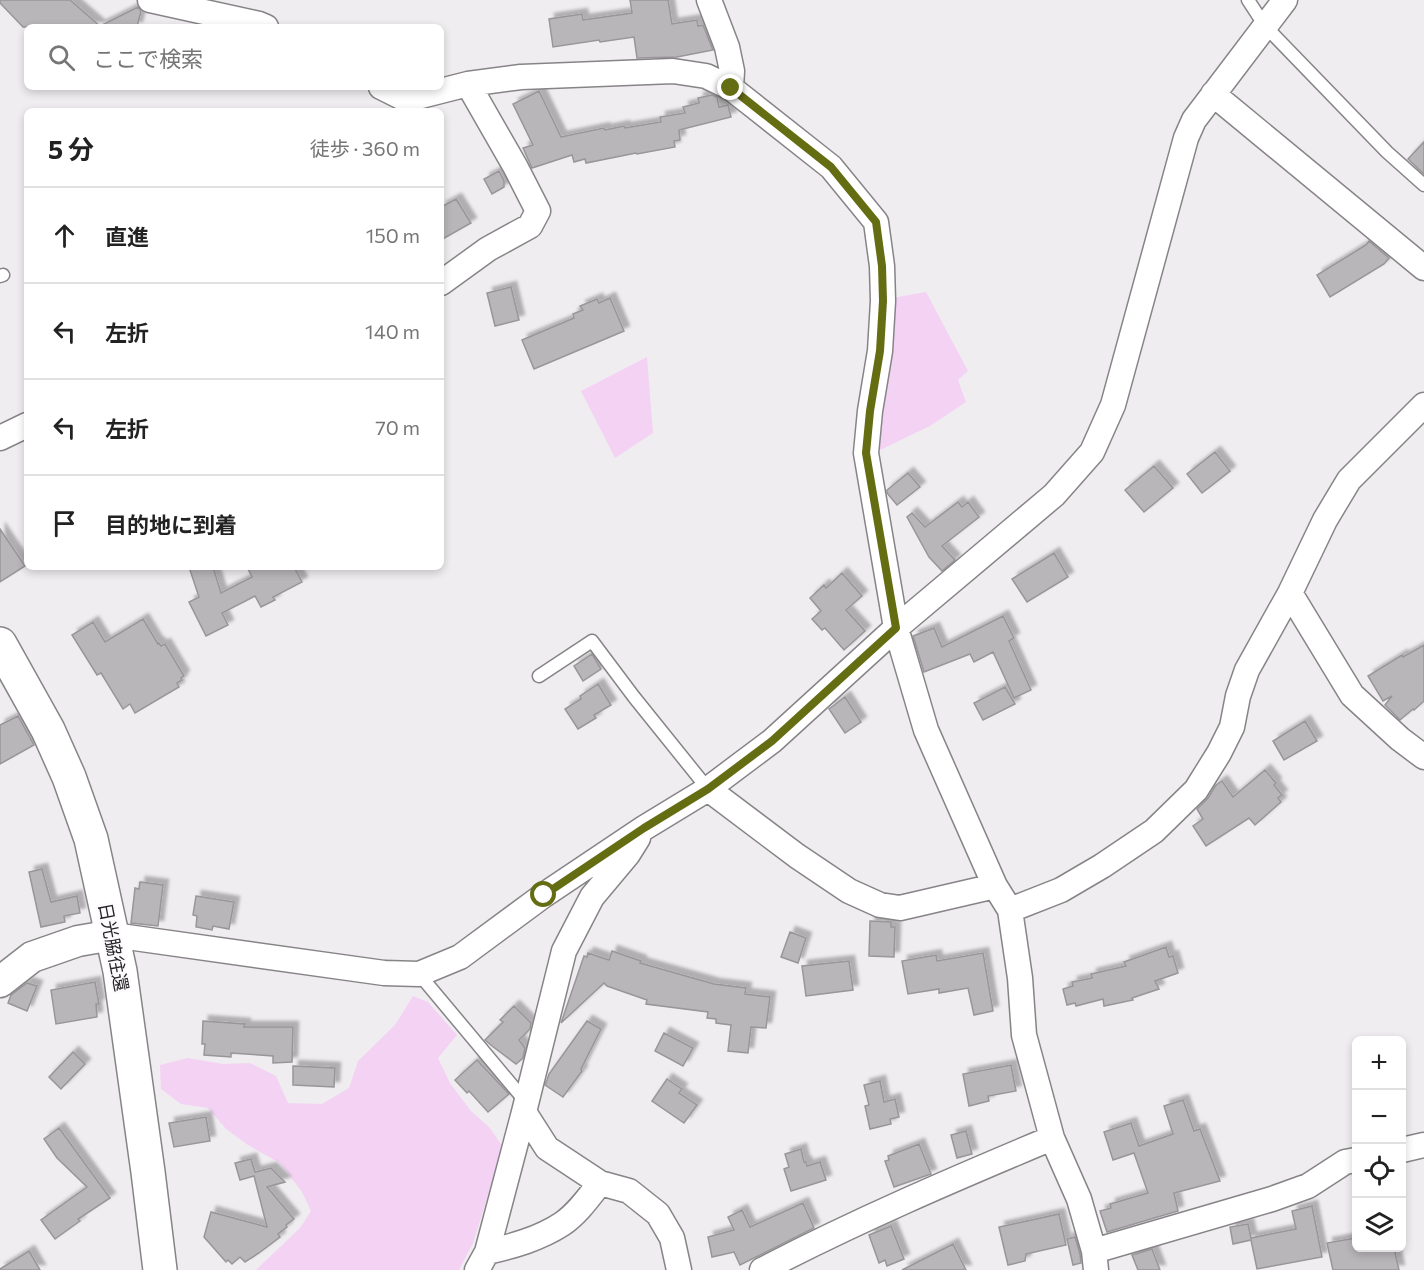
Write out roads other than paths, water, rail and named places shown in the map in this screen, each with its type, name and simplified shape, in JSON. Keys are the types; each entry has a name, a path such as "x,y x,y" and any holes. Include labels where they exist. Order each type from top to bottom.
{"highway":[{"name":"日光脇往還","path":"0,644 48,730 69,777 92,840 120,971 160,1270"}],"street":[{"path":"150,0 259,24"},
{"path":"709,0 727,48 732,71 731,88"},
{"path":"0,982 32,957 78,941 112,935 384,973 419,974 460,957 544,895 644,828 708,789 772,741 896,628 1054,495 1092,452 1113,405 1186,138 1194,120 1285,0"},
{"path":"384,90 402,105 413,98 468,84 521,76 673,71 705,76 731,88 831,167 876,222 882,266 883,301 880,351 866,453 896,628 926,730 995,886 1010,910 1020,978 1024,1035 1052,1138 1079,1199 1095,1261 1308,1186 1345,1162 1352,1161"},
{"path":"444,282 488,249 530,226 538,211 468,84"},
{"path":"1213,94 1424,268"},
{"path":"1010,910 1061,890 1102,866 1154,831 1196,790 1220,753 1232,727 1238,696 1247,670 1290,593 1325,520 1348,480 1424,405"},
{"path":"0,438 24,426"},
{"path":"1290,593 1353,695 1400,739 1424,757"},
{"path":"708,789 806,862 849,891 880,905 900,908 995,886"},
{"path":"482,1261 525,1108 564,951 592,897 628,854 644,828"},
{"path":"525,1108 548,1148 600,1184 629,1191 658,1214 672,1238 679,1270"},
{"path":"762,1270 926,1191 1052,1138"},
{"path":"1406,1149 1424,1145"},
{"path":"482,1261 562,1224 600,1184"}],"lane":[{"path":"1248,0 1265,26 1387,152 1424,185"},
{"path":"539,676 592,641 708,789"},
{"path":"419,974 525,1108"}]}
